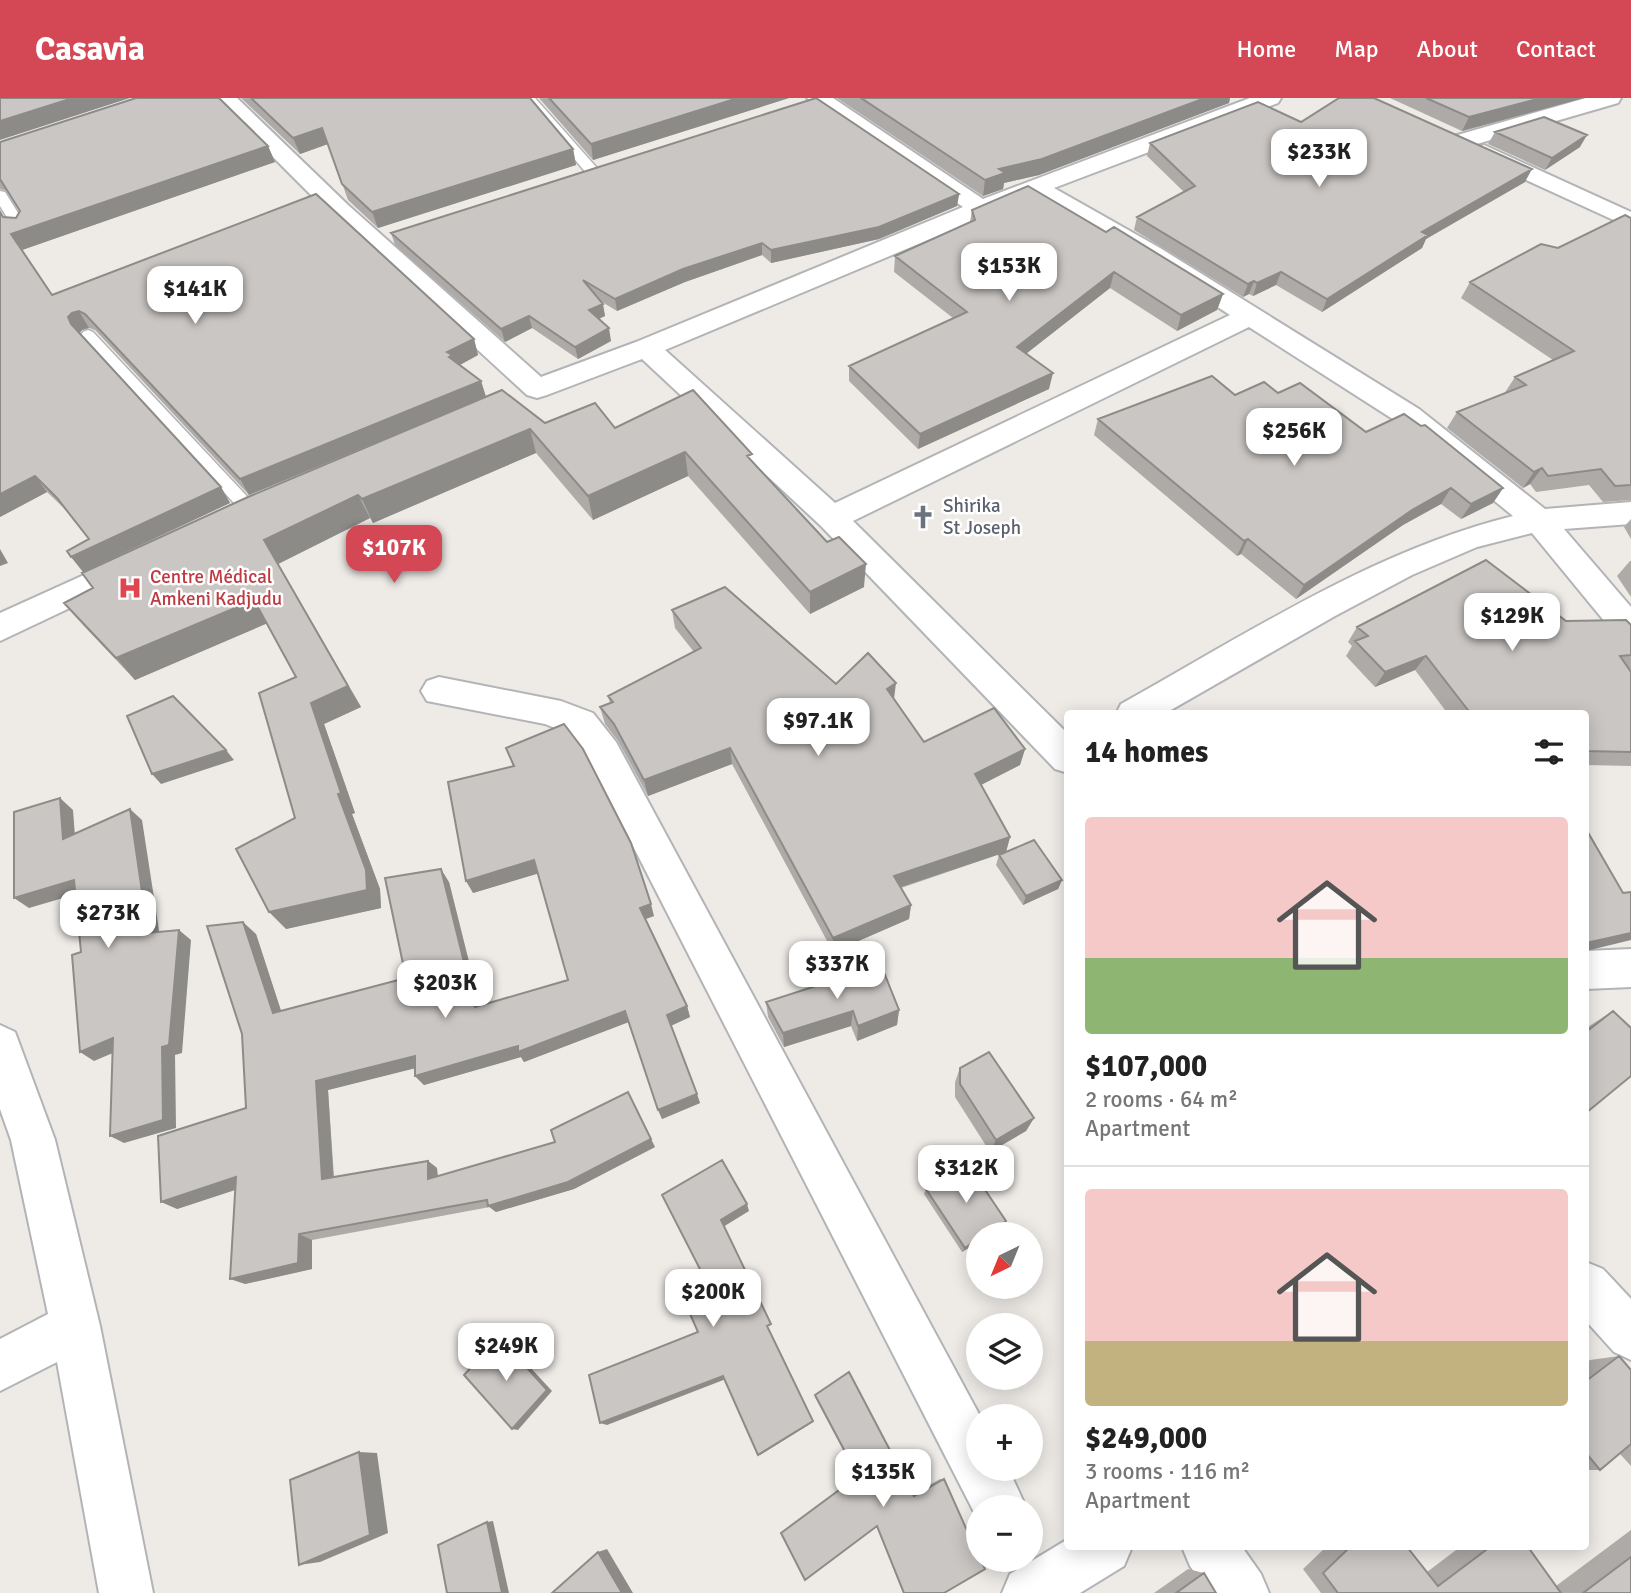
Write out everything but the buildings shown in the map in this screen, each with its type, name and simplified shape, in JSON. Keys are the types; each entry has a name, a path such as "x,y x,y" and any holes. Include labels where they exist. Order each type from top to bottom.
{"street":[{"path":"225,98 282,157 385,237 525,395 646,348 981,208 1270,98"},
{"path":"794,107 819,98 981,208"},
{"path":"1550,98 1573,108"},
{"path":"1462,141 1611,98"},
{"path":"1438,130 1631,221"},
{"path":"566,179 618,163"},
{"path":"1036,188 1151,253 1409,416 1539,520 1631,630"},
{"path":"832,518 1251,315"},
{"path":"646,348 832,518 1064,753"},
{"path":"1141,710 1323,607 1401,567 1468,538 1539,520 1631,513"},
{"path":"0,628 162,551"},
{"path":"439,691 548,711 580,723 603,752 966,1442"},
{"path":"1589,970 1631,968"},
{"path":"0,1046 33,1140 75,1326 126,1593"},
{"path":"1589,1289 1631,1335"},
{"path":"0,1366 75,1326"},
{"path":"1033,1579 1098,1550"},
{"path":"1211,1550 1242,1593"}],"lane":[{"path":"529,98 592,171"},
{"path":"0,195 21,229"},
{"path":"88,335 250,511"}],"place":[{"name":"Shirika St Joseph","path":"923,517"},
{"name":"Centre Médical Amkeni Kadjudu","path":"130,588"}]}
